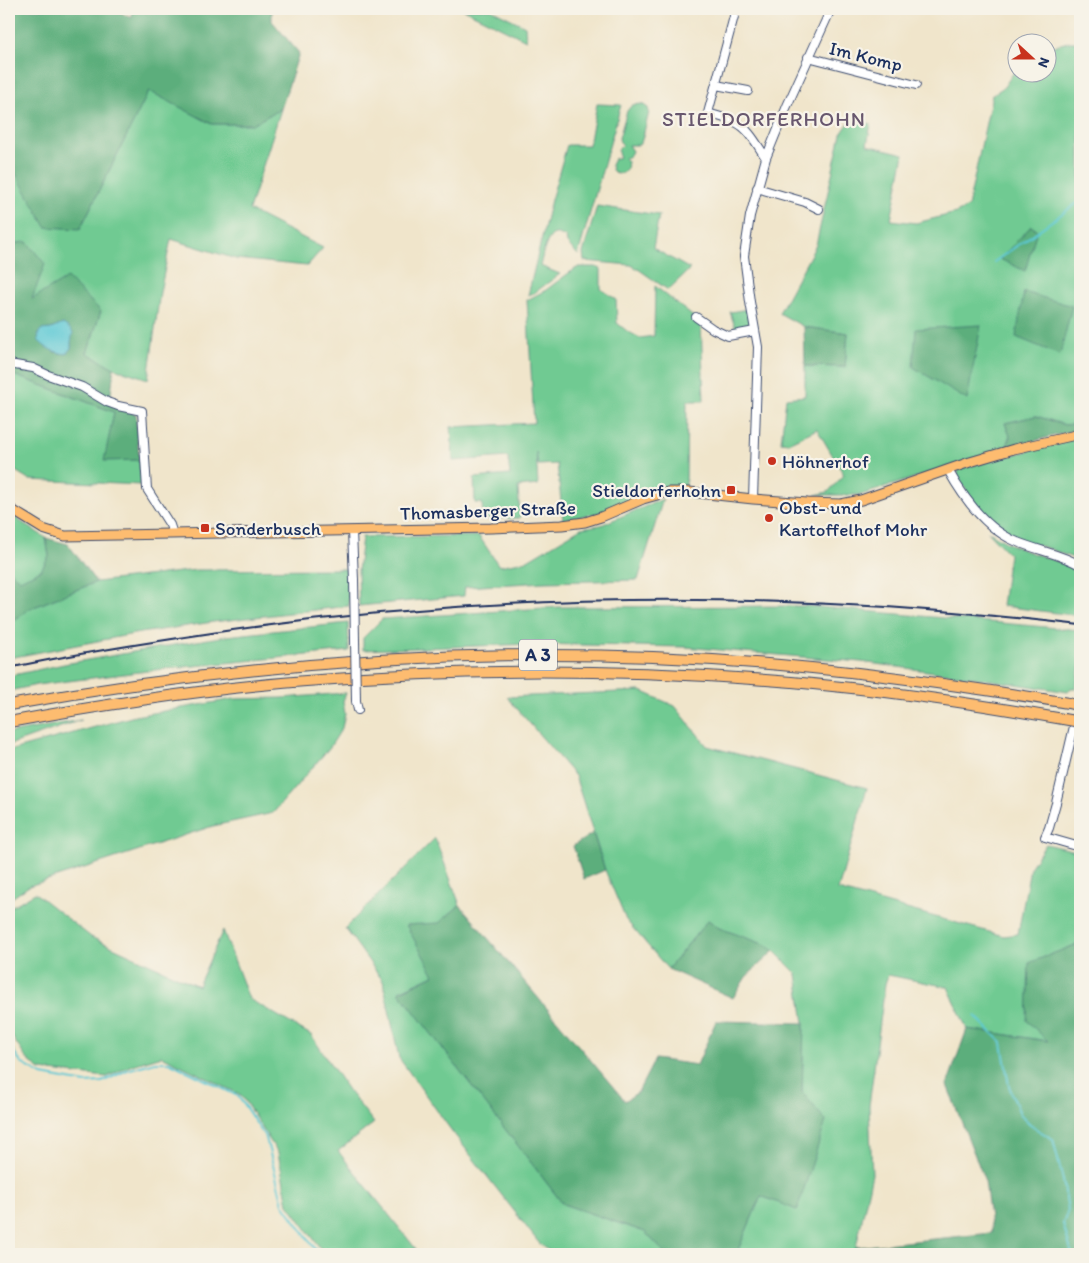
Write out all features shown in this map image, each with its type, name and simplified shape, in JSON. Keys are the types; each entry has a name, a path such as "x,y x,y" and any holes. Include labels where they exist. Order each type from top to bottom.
{"highway":[{"name":"A 3","path":"9,705 107,689 242,671 382,659 516,655 661,657 838,670 995,691 1080,706"},
{"name":"A 3","path":"9,722 108,705 243,687 319,680 449,672 584,671 771,680 837,686 991,707 1080,722"}],"main road":[{"name":"Thomasberger Straße","path":"9,508 43,529 65,536 491,528 574,524 602,517 643,499 668,492 841,504 861,500 970,462 1014,449 1080,434"}],"street":[{"path":"736,9 708,113 736,122 749,132 766,158"},
{"path":"753,499 758,347 744,256 750,216 766,158 808,57 831,9"},
{"name":"Im Komp","path":"808,57 916,85"},
{"path":"716,84 748,91"},
{"path":"757,188 805,202 819,209"},
{"path":"696,317 713,329 728,336 756,331"},
{"path":"9,364 33,368 82,387 107,402 142,411 147,489 170,525 173,534"},
{"path":"948,470 956,484 984,520 998,532 1015,541 1080,565"},
{"path":"352,531 356,701 358,710"},
{"path":"1080,702 1050,828 1045,837 1080,847"}],"green space":[{"path":"9,9 113,9 132,18 132,9 272,9 272,21 299,53 281,109 252,124 212,124 149,91 80,229 46,227 12,167 9,168"},
{"path":"463,9 491,9 525,26 526,40"},
{"path":"1068,42 1080,42 1080,423 1065,425 1036,416 1005,423 1010,436 1007,448 861,495 815,495 828,492 844,475 817,429 788,443 781,442 786,398 805,396 805,366 845,367 848,333 804,327 779,313 816,245 841,134 851,120 871,124 867,145 904,154 891,220 916,223 956,213 968,207 992,95 1004,87 1007,82 1056,82 1056,45"},
{"path":"149,90 212,124 252,124 281,109 249,210 323,248 307,266 236,259 171,239 160,292 148,379 114,368 87,353 101,311 31,299 27,242 9,244 9,168 12,167 80,229"},
{"path":"597,104 621,105 578,255 567,243 566,237 558,234 552,236 545,248 540,266 560,274 534,293 528,295 551,200 567,145 589,145"},
{"path":"642,104 648,108 649,112 642,140 639,145 628,145 632,151 629,156 624,158 628,166 623,173 616,174 612,170 611,165 614,159 620,157 618,149 623,145 619,138 627,111 632,105"},
{"path":"597,206 659,215 653,248 690,269 668,290 631,265 584,261 583,253"},
{"path":"1031,226 1037,230 1025,271 1000,259"},
{"path":"27,242 45,264 32,299 67,278 101,311 87,353 114,368 110,403 136,414 139,460 104,461 114,412 9,372 9,244","holes":["63,324 71,342 71,348 66,354 54,352 38,335 41,330 51,329"]},
{"path":"579,267 596,267 601,269 601,289 616,299 617,323 640,338 654,336 655,286 701,323 704,401 687,401 686,486 644,494 603,512 563,520 557,464 538,465 536,452 538,485 518,487 520,518 483,519 482,503 475,503 474,478 510,475 508,457 453,461 451,427 534,423 527,300 546,290"},
{"path":"1024,292 1072,306 1060,355 1016,337"},
{"path":"748,309 750,324 746,328 736,330 730,312"},
{"path":"981,325 967,400 913,367 916,329"},
{"path":"804,327 848,333 845,367 805,366"},
{"path":"9,372 114,412 105,460 139,460 141,485 30,480 9,467"},
{"path":"1036,416 1065,425 1080,423 1080,429 1007,448 1010,436 1005,423"},
{"path":"1080,437 1080,559 1028,542 1002,529 985,515 957,476 959,469"},
{"path":"663,499 638,580 544,582 465,587 464,596 359,606 358,571 362,537 479,536 499,566 526,561 581,528 601,525"},
{"path":"9,514 46,538 49,556 41,570 20,581 9,570"},
{"path":"987,531 1016,547 1068,566 1080,575 1080,616 1002,606 1009,554"},
{"path":"46,538 68,544 96,582 29,609 9,624 9,570 20,580 41,570 49,556"},
{"path":"346,569 349,606 213,622 134,634 9,658 9,624 29,609 96,582 196,570"},
{"path":"807,606 1080,630 1080,664 1076,688 1071,688 1068,692 861,662 685,647 533,644 363,650 363,638 382,619 559,607"},
{"path":"348,623 349,651 163,669 37,685 9,691 9,676 64,664 226,636"},
{"path":"641,691 675,706 707,746 867,788 838,890 1004,936 1018,934 1030,868 1046,844 1080,852 1080,943 1029,964 1049,1041 967,1029 948,987 888,975 885,984 869,1106 872,1174 853,1254 744,1254 738,1250 761,1196 798,1210 804,1023 797,974 766,945 719,928 708,920 668,969 626,920 605,870 575,776 507,697"},
{"path":"346,693 343,701 345,714 342,728 330,747 273,813 213,826 29,886 9,900 9,750 135,716 234,699 282,698"},
{"path":"81,720 9,745 9,733"},
{"path":"593,833 605,870 584,879 573,846"},
{"path":"435,838 460,905 439,923 434,975 399,991 563,1204 645,1232 666,1254 553,1254 539,1243 451,1130 399,1058 383,981 345,928"},
{"path":"35,893 91,937 198,986 223,930 249,999 311,1035 348,1090 374,1123 338,1151 420,1254 322,1254 321,1249 288,1204 278,1153 241,1095 162,1056 132,1065 107,1077 40,1070 26,1058 9,1032 9,908"},
{"path":"460,905 625,1101 638,1092 655,1059 697,1065 716,1021 804,1023 802,1092 826,1121 797,1210 761,1196 738,1250 743,1254 666,1254 645,1232 563,1204 399,992 434,975 406,925 439,923"},
{"path":"708,920 719,928 766,945 774,951 746,977 733,998 668,969"},
{"path":"1080,943 1080,1254 853,1254 856,1247 992,1233 985,1181 947,1085 967,1029 1048,1041 1027,1021 1029,963"}],"water":[{"path":"63,324 73,333 71,348 66,354 50,350 38,340 41,330 51,329"}],"waterway":[{"path":"994,262 1080,201"},
{"path":"975,1016 1002,1043 1009,1086 1020,1114 1033,1127 1053,1139 1068,1210 1063,1224 1072,1254"},
{"path":"9,1044 21,1063 42,1075 85,1083 102,1082 127,1070 155,1062 169,1062 238,1096 266,1138 283,1204 319,1254"}],"railway":[{"path":"9,668 119,647 296,622 520,603 632,600 856,605 968,613 1080,625"}],"place":[{"name":"Höhnerhof","path":"772,461"},
{"name":"Stieldorferhohn","path":"731,490"},
{"name":"Obst- und Kartoffelhof Mohr","path":"769,518"},
{"name":"Sonderbusch","path":"205,528"}],"district":[{"name":"STIELDORFERHOHN","path":"764,119"}]}
